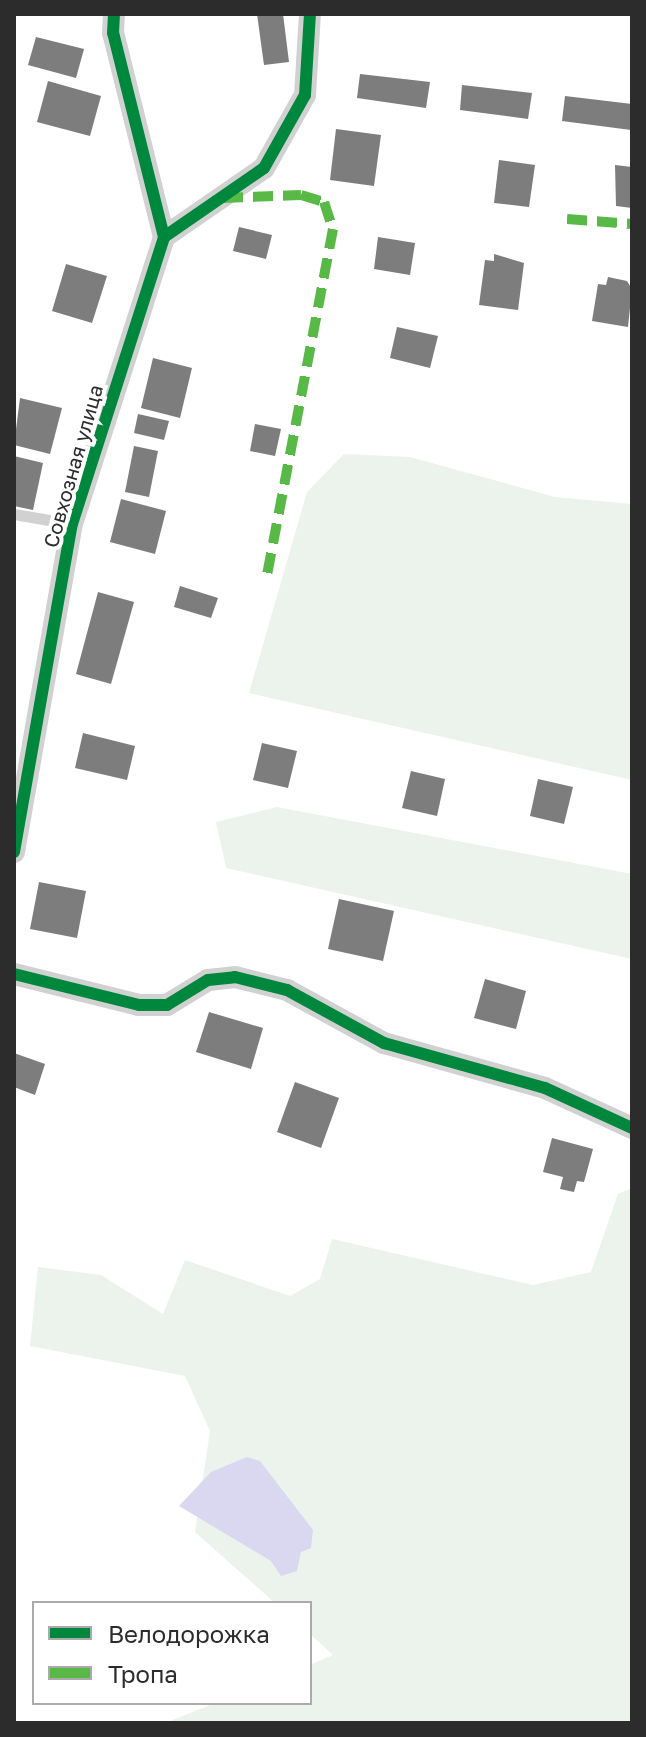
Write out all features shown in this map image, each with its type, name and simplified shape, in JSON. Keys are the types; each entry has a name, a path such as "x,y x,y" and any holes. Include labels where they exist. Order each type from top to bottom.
{"street":[{"path":"114,14 113,33 164,237 264,168 305,95 310,14"},
{"name":"Совхозная улица","path":"14,852 72,524 164,237"},
{"path":"14,974 139,1005 167,1005 208,980 235,977 287,990 384,1043 545,1088 632,1128"}],"lane":[{"path":"14,514 72,524"}],"shaded area":[{"path":"344,454 410,457 555,497 632,504 632,780 249,693 307,492"},
{"path":"277,807 632,874 632,959 226,868 216,822"},
{"path":"632,1188 632,1723 165,1723 210,1705 312,1705 312,1664 333,1655 312,1636 312,1601 273,1601 195,1532 210,1431 185,1376 30,1346 38,1267 101,1275 163,1314 185,1260 290,1296 320,1279 332,1239 533,1285 591,1272 618,1194"},
{"path":"247,1457 260,1461 313,1530 311,1548 301,1552 297,1571 281,1576 271,1561 179,1506 211,1472"}],"building":[{"path":"257,14 283,14 289,62 264,65"},
{"path":"36,37 84,49 76,78 28,65"},
{"path":"360,74 430,82 426,108 357,98"},
{"path":"48,81 101,96 90,136 37,122"},
{"path":"462,85 532,93 528,119 460,110"},
{"path":"565,96 632,104 631,130 562,121"},
{"path":"336,129 381,135 374,186 330,180"},
{"path":"499,160 535,165 529,207 494,203"},
{"path":"615,165 632,167 632,208 616,206"},
{"path":"239,227 272,235 266,259 233,251"},
{"path":"378,237 415,243 410,275 374,269"},
{"path":"494,254 524,263 518,310 479,305 485,260 494,261"},
{"path":"66,264 107,276 92,323 52,311"},
{"path":"608,277 627,281 632,289 628,327 592,321 598,284 606,285"},
{"path":"397,327 438,336 430,368 390,358"},
{"path":"153,358 192,368 180,418 141,408"},
{"path":"20,398 62,408 50,454 14,445"},
{"path":"138,414 169,421 164,440 134,433"},
{"path":"255,424 281,429 275,456 250,451"},
{"path":"134,446 158,451 149,497 125,492"},
{"path":"14,456 43,463 33,510 14,506"},
{"path":"121,499 166,511 155,554 110,542"},
{"path":"180,586 218,598 211,618 174,607"},
{"path":"98,592 134,602 111,684 76,674"},
{"path":"83,733 135,746 127,780 75,768"},
{"path":"262,743 297,751 288,788 253,780"},
{"path":"411,771 445,779 437,816 402,808"},
{"path":"538,779 573,787 564,824 530,816"},
{"path":"39,882 86,891 77,938 30,929"},
{"path":"339,899 394,911 383,961 328,949"},
{"path":"485,979 526,991 516,1029 474,1018"},
{"path":"209,1012 263,1028 251,1069 196,1052"},
{"path":"14,1053 45,1064 35,1095 14,1087"},
{"path":"295,1082 339,1098 321,1148 277,1132"},
{"path":"552,1138 593,1149 584,1182 577,1181 574,1192 560,1189 563,1177 543,1172"}],"marked path":[{"path":"223,198 301,195 324,202 333,229 267,574"},
{"path":"567,219 632,224"}],"cycle path":[{"path":"14,852 72,524 164,237 113,33 114,14"},
{"path":"164,237 264,168 305,95 310,14"},
{"path":"14,974 139,1005 167,1005 208,980 235,977 287,990 384,1043 545,1088 632,1128"}]}
